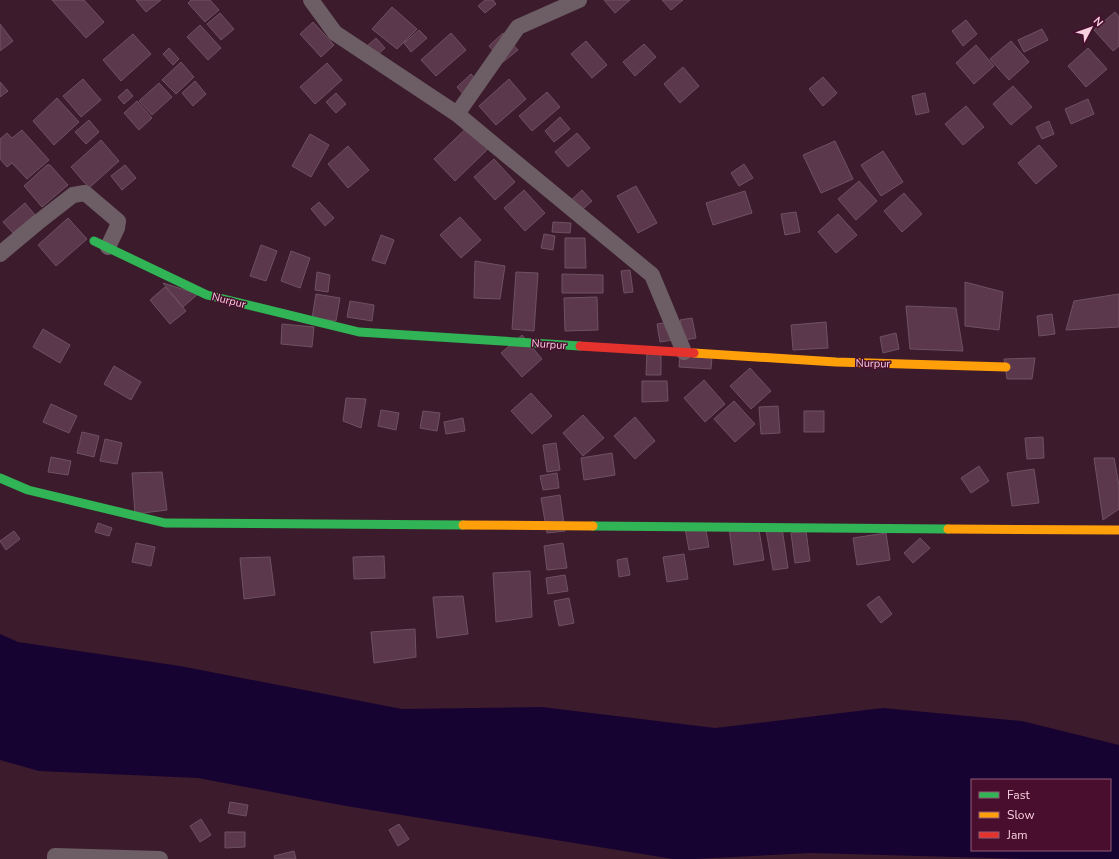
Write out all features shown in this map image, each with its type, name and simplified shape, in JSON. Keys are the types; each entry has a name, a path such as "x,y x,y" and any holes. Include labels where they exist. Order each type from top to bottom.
{"street":[{"path":"311,0 335,33 457,114 652,275 684,352"},
{"path":"457,114 518,27 579,0"},
{"name":"Nurpur","path":"0,254 73,195 85,193 118,221 117,228 101,244 207,295 359,332 836,362 1006,367"},
{"path":"0,478 28,490 165,523 1119,530"},
{"path":"55,859 55,856 160,859"}],"shaded area":[{"path":"0,634 18,642 180,666 402,709 542,707 715,728 883,708 1022,721 1119,745 1119,859 1026,859 811,853 673,859 346,806 198,778 39,771 0,760"}],"building":[{"path":"52,0 84,0 104,22 86,38"},
{"path":"136,0 161,0 146,12"},
{"path":"191,0 210,0 219,10 205,22 188,3"},
{"path":"485,0 493,0 496,4 485,13 478,6"},
{"path":"604,0 630,0 615,13"},
{"path":"662,0 683,0 671,10"},
{"path":"392,7 417,29 397,49 372,29"},
{"path":"1115,12 1119,17 1119,46 1113,51 1094,30"},
{"path":"220,13 234,29 221,40 207,24"},
{"path":"966,20 977,34 963,46 952,31"},
{"path":"313,22 334,45 321,57 300,34"},
{"path":"0,24 13,41 0,51"},
{"path":"200,25 221,48 208,60 187,37"},
{"path":"1042,29 1048,40 1024,52 1018,40"},
{"path":"419,30 427,38 411,52 404,43"},
{"path":"451,33 466,50 436,76 421,60"},
{"path":"503,33 518,50 503,62 489,46"},
{"path":"133,34 151,54 121,81 103,60"},
{"path":"376,38 385,48 376,56 367,46"},
{"path":"586,41 607,65 592,78 571,54"},
{"path":"1011,41 1029,62 1009,80 990,59"},
{"path":"644,44 656,57 635,76 623,62"},
{"path":"976,45 994,66 974,84 956,63"},
{"path":"169,48 179,59 173,65 163,54"},
{"path":"1088,48 1107,69 1086,87 1068,66"},
{"path":"181,62 194,77 176,94 162,80"},
{"path":"327,63 342,80 315,104 300,87"},
{"path":"683,67 699,86 680,103 664,84"},
{"path":"471,74 483,88 469,101 457,87"},
{"path":"823,77 837,93 823,106 809,89"},
{"path":"83,79 101,100 81,117 63,96"},
{"path":"509,79 526,99 496,125 479,106"},
{"path":"195,81 206,94 193,106 182,93"},
{"path":"0,82 8,91 0,97"},
{"path":"159,83 172,97 152,115 139,101"},
{"path":"1013,86 1032,107 1011,125 993,104"},
{"path":"127,89 133,96 124,104 118,97"},
{"path":"547,92 560,107 532,131 519,116"},
{"path":"336,93 346,104 336,113 326,102"},
{"path":"925,93 929,112 916,115 912,96"},
{"path":"57,98 79,122 54,145 33,121"},
{"path":"1088,99 1094,114 1071,124 1065,109"},
{"path":"137,101 152,118 139,130 124,113"},
{"path":"966,106 984,127 963,145 945,124"},
{"path":"560,117 570,129 554,142 545,131"},
{"path":"89,120 99,132 86,144 75,132"},
{"path":"1049,121 1054,134 1042,139 1036,127"},
{"path":"473,122 493,144 455,181 434,159"},
{"path":"22,130 49,160 27,179 12,163 7,167 0,159 0,139 7,133 12,138"},
{"path":"577,133 590,148 568,167 555,152"},
{"path":"310,134 329,145 311,177 292,166"},
{"path":"101,140 119,161 89,188 71,167"},
{"path":"835,141 853,179 821,193 803,155"},
{"path":"1039,145 1057,166 1036,184 1018,163"},
{"path":"348,146 369,170 348,188 328,164"},
{"path":"883,151 903,182 881,196 861,165"},
{"path":"494,159 515,182 495,200 474,177"},
{"path":"744,164 753,178 739,186 731,173"},
{"path":"47,165 50,165 68,185 42,207 24,186"},
{"path":"125,165 136,178 122,190 111,176"},
{"path":"859,181 877,201 856,220 838,199"},
{"path":"636,186 657,223 638,233 617,196"},
{"path":"524,190 545,213 525,231 504,208"},
{"path":"582,190 592,201 576,215 567,204"},
{"path":"745,191 752,213 713,225 706,203"},
{"path":"904,193 922,214 902,232 884,211"},
{"path":"319,202 334,218 325,226 311,209"},
{"path":"25,203 35,215 13,233 3,222"},
{"path":"796,212 800,232 785,235 781,214"},
{"path":"838,214 857,235 836,253 818,232"},
{"path":"460,217 481,240 461,258 440,235"},
{"path":"68,218 87,239 56,266 38,245"},
{"path":"553,222 571,223 570,233 552,232"},
{"path":"544,234 555,236 553,250 541,248"},
{"path":"381,235 394,240 385,264 372,260"},
{"path":"565,238 585,238 586,268 565,268"},
{"path":"261,245 277,251 266,281 250,276"},
{"path":"291,251 310,258 300,288 281,281"},
{"path":"475,261 505,266 500,299 474,298"},
{"path":"630,270 633,292 624,293 621,271"},
{"path":"317,272 330,275 328,292 315,290"},
{"path":"516,272 538,273 534,331 512,329"},
{"path":"562,274 603,275 603,293 562,293"},
{"path":"965,282 1003,292 999,330 965,326"},
{"path":"163,283 198,294 183,307"},
{"path":"165,287 186,311 170,324 150,300"},
{"path":"316,294 340,298 336,321 312,318"},
{"path":"1119,294 1119,327 1066,330 1074,301"},
{"path":"597,297 598,330 565,331 564,298"},
{"path":"350,301 374,305 372,321 347,317"},
{"path":"906,306 956,308 963,351 910,349"},
{"path":"1052,314 1055,334 1039,336 1037,316"},
{"path":"692,318 696,338 684,340 680,320"},
{"path":"677,321 679,339 660,342 657,324"},
{"path":"826,322 828,348 793,350 791,325"},
{"path":"282,324 314,327 312,347 281,344"},
{"path":"43,329 70,345 60,363 33,347"},
{"path":"896,333 899,349 883,353 880,337"},
{"path":"522,335 542,359 522,377 501,353"},
{"path":"647,352 661,352 661,375 646,375"},
{"path":"680,354 712,357 711,369 679,367"},
{"path":"1035,358 1032,379 1007,379 1004,359"},
{"path":"114,366 141,382 131,400 104,384"},
{"path":"750,368 771,391 751,409 730,386"},
{"path":"704,380 725,404 705,422 684,398"},
{"path":"642,381 667,381 668,401 642,402"},
{"path":"531,393 552,416 532,434 511,411"},
{"path":"346,398 366,399 361,428 343,421"},
{"path":"734,401 755,424 735,442 714,419"},
{"path":"51,404 77,416 69,433 43,422"},
{"path":"778,406 780,433 761,434 759,407"},
{"path":"381,410 399,413 396,430 378,426"},
{"path":"423,411 440,413 437,431 420,428"},
{"path":"804,411 824,411 824,432 804,432"},
{"path":"583,415 604,438 583,456 563,433"},
{"path":"635,417 655,441 635,459 614,436"},
{"path":"463,418 465,431 446,434 444,422"},
{"path":"82,432 99,436 94,457 77,453"},
{"path":"1043,437 1044,458 1027,459 1025,438"},
{"path":"105,439 122,443 117,464 100,461"},
{"path":"556,443 560,470 547,472 543,445"},
{"path":"612,453 615,475 584,480 581,458"},
{"path":"51,457 71,461 68,475 48,472"},
{"path":"1094,458 1114,458 1119,485 1119,509 1103,520"},
{"path":"979,466 989,481 971,493 961,478"},
{"path":"1034,469 1039,503 1012,506 1007,473"},
{"path":"162,472 167,510 135,514 132,473"},
{"path":"557,473 559,488 543,490 540,476"},
{"path":"560,495 565,531 547,533 541,498"},
{"path":"98,523 112,528 109,536 95,532"},
{"path":"758,524 764,560 734,565 729,528"},
{"path":"705,525 709,547 689,550 685,528"},
{"path":"782,528 788,568 773,570 766,530"},
{"path":"14,531 20,539 6,550 0,541"},
{"path":"806,531 810,561 795,563 791,533"},
{"path":"886,533 890,560 857,565 853,538"},
{"path":"920,538 930,548 913,563 904,553"},
{"path":"136,543 155,547 151,566 132,562"},
{"path":"563,543 567,568 547,570 544,546"},
{"path":"684,554 688,579 667,582 663,557"},
{"path":"384,556 385,578 354,579 353,557"},
{"path":"270,557 275,595 244,599 240,558"},
{"path":"627,558 630,575 619,577 617,560"},
{"path":"530,571 532,617 496,622 493,573"},
{"path":"565,575 568,591 548,594 546,578"},
{"path":"463,596 468,634 437,638 433,597"},
{"path":"879,596 892,614 881,623 867,605"},
{"path":"569,598 574,623 559,626 554,601"},
{"path":"415,629 416,657 374,663 371,632"},
{"path":"230,802 248,805 246,816 228,813"},
{"path":"201,819 211,835 200,842 190,826"},
{"path":"399,824 409,839 398,846 389,830"},
{"path":"225,832 245,832 245,847 225,848"},
{"path":"294,851 296,859 275,859 274,856"}],"traffic: fast":[{"path":"94,241 207,295 359,332 580,346"},
{"path":"0,478 28,490 165,523 463,525"},
{"path":"593,526 948,529"}],"traffic: slow":[{"path":"694,353 836,362 1006,367"},
{"path":"463,525 593,526"},
{"path":"948,529 1119,530"}],"traffic: jam":[{"path":"580,346 694,353"}]}
